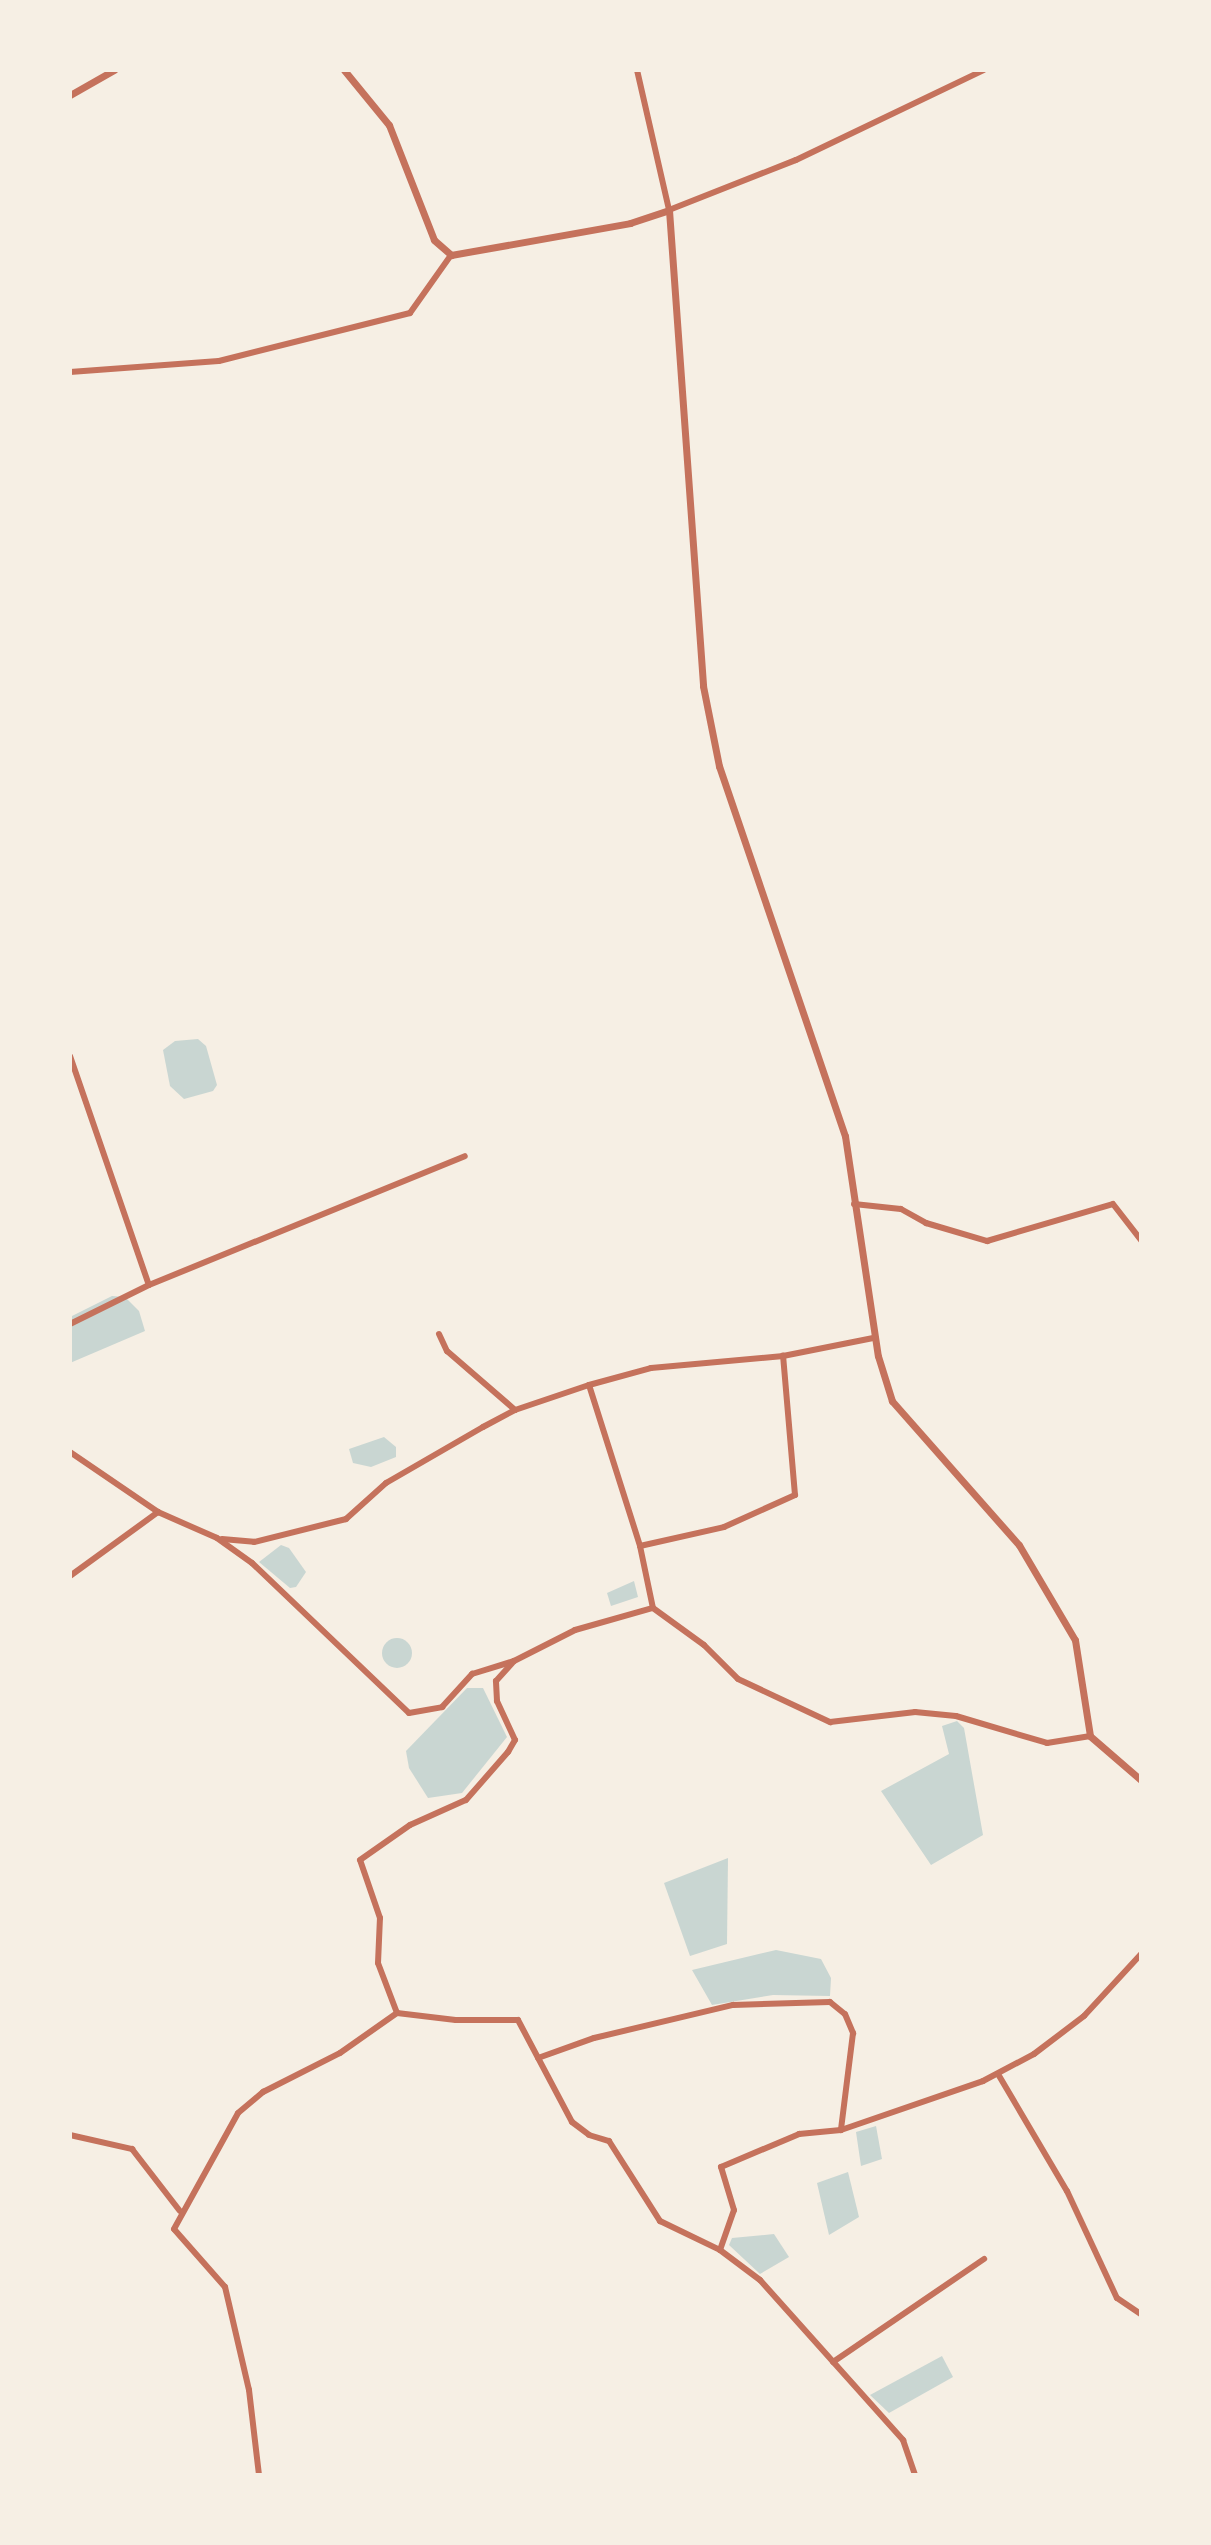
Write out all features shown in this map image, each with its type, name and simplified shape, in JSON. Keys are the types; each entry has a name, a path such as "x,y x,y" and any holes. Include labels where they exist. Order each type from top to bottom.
{"street":[{"path":"70,95 114,70"},
{"path":"344,70 389,125 434,240 451,255"},
{"path":"637,70 669,210 703,686 719,766 845,1136 873,1338 892,1401 1019,1545 1075,1640 1090,1736 1141,1780"},
{"path":"70,372 219,361 410,313 451,255 630,223 669,210 796,160 984,70"},
{"path":"70,1056 149,1285"},
{"path":"70,1324 149,1285 465,1156"},
{"path":"854,1204 901,1209 926,1223 987,1241 1113,1204 1141,1240"},
{"path":"439,1334 447,1351 470,1374 515,1410"},
{"path":"217,1538 254,1542 346,1519 386,1483 515,1410 589,1385 651,1368 783,1356 873,1338"},
{"path":"640,1546 724,1527 795,1495 783,1356"},
{"path":"589,1385 640,1546 653,1608 704,1645 738,1679 830,1722 915,1712 956,1716 1047,1743 1090,1736"},
{"path":"70,1452 158,1512 217,1538 252,1563 409,1713 442,1707 472,1674 514,1661 575,1630 653,1608"},
{"path":"70,1576 158,1512"},
{"path":"397,2013 378,1963 380,1918 360,1860 410,1825 466,1800 508,1752 515,1740 497,1701 496,1681 514,1661"},
{"path":"720,2250 734,2210 721,2167 799,2134 841,2130 934,2102 998,2074 1084,2016 1141,1954"},
{"path":"538,2058 594,2038 733,2005 805,1999 830,2002 845,2014 853,2033 841,2130"},
{"path":"259,2475 249,2390 230,2302 217,2274 177,2237 180,2211 238,2113 263,2092 340,2053 397,2013 518,2020 572,2122 589,2135 609,2141 660,2221 720,2250 760,2280 903,2440 915,2475"},
{"path":"998,2074 1067,2191 1117,2298 1141,2314"},
{"path":"70,2135 132,2149 180,2211"},
{"path":"833,2362 984,2259"}],"shaded area":[{"path":"198,1039 206,1046 217,1085 213,1091 184,1099 170,1086 163,1050 175,1041"},
{"path":"112,1296 125,1297 139,1311 145,1331 70,1363 70,1317"},
{"path":"384,1437 396,1447 396,1457 371,1467 353,1463 349,1449"},
{"path":"281,1545 289,1548 306,1572 296,1587 290,1588 259,1562"},
{"path":"634,1581 638,1597 611,1606 607,1593"},
{"path":"397,1638 408,1642 412,1653 408,1664 397,1668 386,1664 382,1653 386,1642"},
{"path":"467,1688 483,1688 507,1737 462,1793 428,1798 409,1768 406,1751"},
{"path":"957,1721 964,1728 983,1835 931,1865 881,1791 949,1754 942,1726"},
{"path":"728,1858 727,1944 690,1956 664,1883"},
{"path":"776,1950 821,1959 831,1978 830,1996 773,1995 712,2005 692,1970"},
{"path":"876,2126 882,2159 861,2166 856,2132"},
{"path":"848,2172 859,2217 829,2235 817,2183"},
{"path":"774,2234 789,2257 760,2274 729,2245 732,2238"},
{"path":"942,2356 953,2377 889,2413 870,2395"}]}
